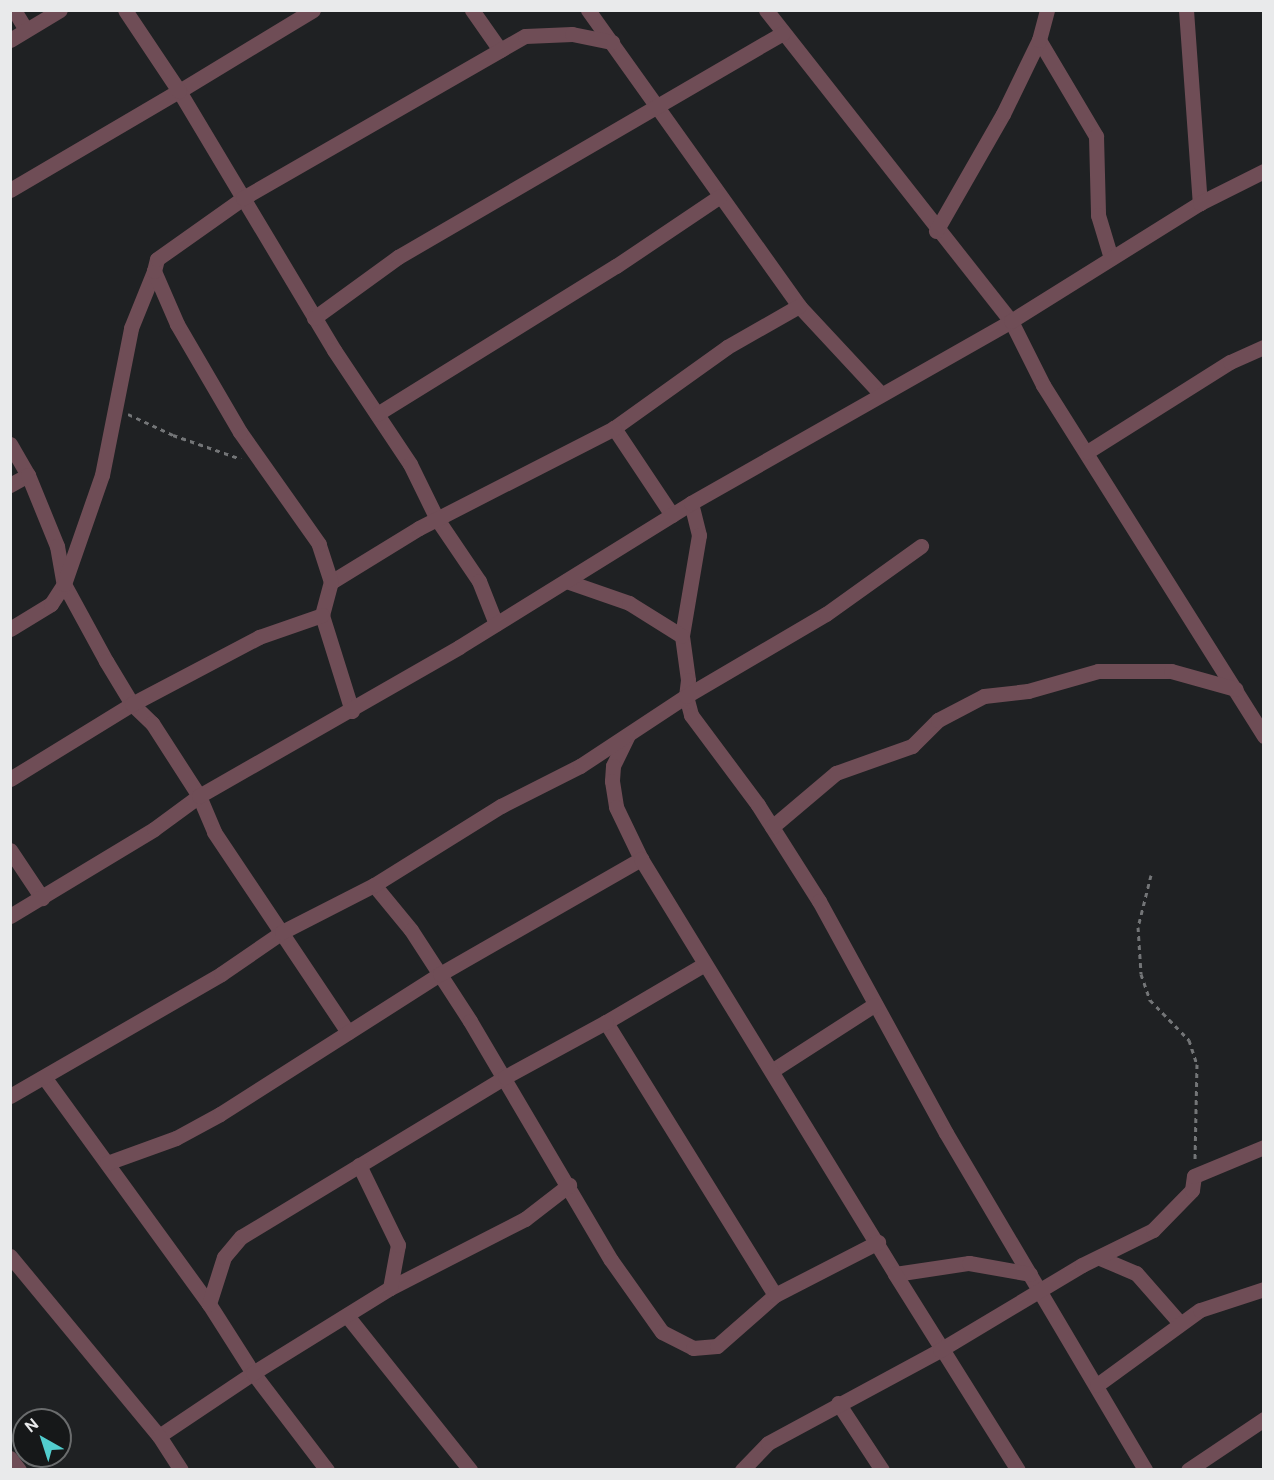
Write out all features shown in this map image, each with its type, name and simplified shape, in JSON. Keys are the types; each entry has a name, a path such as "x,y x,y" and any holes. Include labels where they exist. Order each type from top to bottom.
{"street":[{"path":"14,10 26,30"},
{"path":"10,40 60,10"},
{"path":"125,10 179,91 314,318 410,464 437,519 479,581 496,624"},
{"path":"10,190 314,10"},
{"path":"472,10 500,50"},
{"path":"588,10 654,106 799,306 881,393"},
{"path":"766,10 892,166 936,231 1011,321 1043,385 1087,452 1162,580 1236,689 1263,736"},
{"path":"936,231 1003,114 1039,40 1047,10"},
{"path":"1186,10 1200,203"},
{"path":"314,318 398,257 783,33"},
{"path":"10,629 51,603 64,584 102,475 131,328 164,250 243,198 525,36 572,34 612,42"},
{"path":"1039,40 1096,136 1098,215 1111,258"},
{"path":"10,916 154,829 199,796 352,711 691,503 1011,321 1200,203 1263,171"},
{"path":"377,414 616,266 720,196"},
{"path":"154,271 177,324 240,432 319,544 331,582 322,615 352,711"},
{"path":"331,582 437,519 614,428 726,347 799,306"},
{"path":"1087,452 1230,362 1263,347"},
{"path":"614,428 672,515"},
{"path":"10,444 28,475 57,546 64,584 132,704 152,723 199,796 214,832 348,1032"},
{"path":"10,485 28,475"},
{"path":"691,503 699,535 682,636 688,680 686,696 698,729 772,827 819,901 874,1005 1145,1470"},
{"path":"10,1096 221,974 282,932 374,885 501,806 580,766 686,696 826,614 921,546"},
{"path":"567,581 629,603 682,636"},
{"path":"10,779 132,704 259,637 322,615"},
{"path":"772,827 837,773 912,747 938,720 984,696 1028,691 1098,671 1171,671 1236,689"},
{"path":"628,735 611,775 616,807 641,859 704,965 773,1070 878,1242 940,1350 1018,1470"},
{"path":"10,850 42,898"},
{"path":"107,1163 176,1138 220,1114 440,974 641,859"},
{"path":"374,885 411,930 440,974 505,1077 611,1260 662,1332 693,1348 717,1346 775,1295 878,1242"},
{"path":"209,1304 224,1257 241,1237 505,1077 704,965"},
{"path":"773,1070 874,1005"},
{"path":"606,1022 775,1295"},
{"path":"44,1077 209,1304 253,1373 327,1470"},
{"path":"742,1470 768,1443 838,1403 940,1350 1039,1290 1152,1230 1192,1190 1194,1176 1263,1147"},
{"path":"359,1165 398,1245 390,1288"},
{"path":"159,1436 253,1373 348,1317 390,1288 525,1219 569,1185"},
{"path":"10,1256 159,1436 181,1470"},
{"path":"1100,1258 1136,1273 1179,1323"},
{"path":"896,1274 969,1263 1030,1275"},
{"path":"1097,1385 1179,1323 1200,1310 1263,1289"},
{"path":"348,1317 470,1470"},
{"path":"838,1403 882,1470"},
{"path":"1188,1470 1263,1419"},
{"path":"10,1458 19,1470"}],"path":[{"path":"114,407 172,435 213,447 267,471"},
{"path":"1150,875 1138,927 1141,974 1150,1000 1190,1040 1197,1064 1194,1176"}]}
